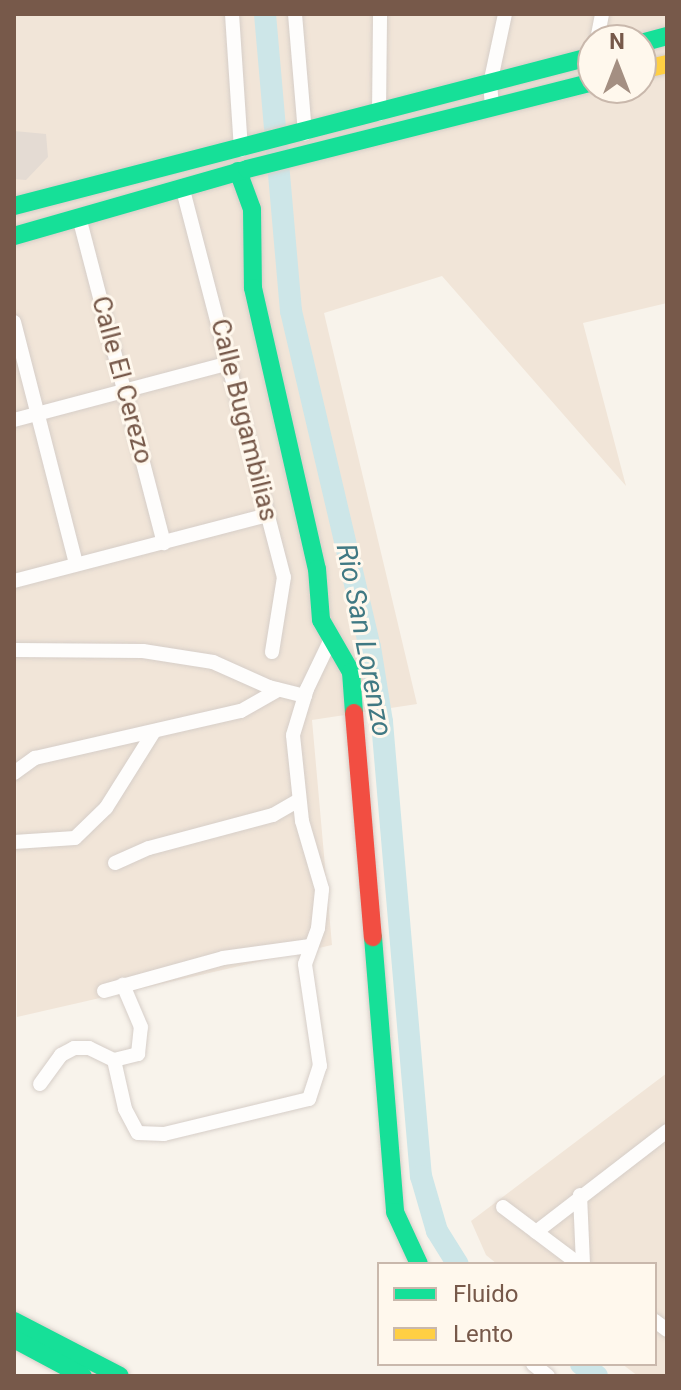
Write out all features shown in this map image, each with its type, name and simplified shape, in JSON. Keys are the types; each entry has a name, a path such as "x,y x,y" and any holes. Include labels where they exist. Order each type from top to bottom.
{"main road":[{"path":"14,236 183,190 299,136 577,60"},
{"path":"14,206 243,160 299,156 577,86"},
{"path":"243,160 252,209 253,288 330,641 351,672 395,1212 418,1262"},
{"path":"14,1321 120,1376"},
{"path":"14,1339 83,1376"}],"street":[{"path":"232,14 243,160"},
{"path":"295,14 299,136"},
{"path":"379,114 380,14"},
{"path":"492,106 490,84 505,14"},
{"name":"Calle Bugambilias","path":"183,190 284,577 272,652"},
{"name":"Calle El Cerezo","path":"79,217 164,543"},
{"path":"14,322 76,564"},
{"path":"14,420 230,363"},
{"path":"14,581 268,515"},
{"path":"114,1060 125,1109 138,1133 164,1134 309,1099 320,1066 305,964 318,928 322,889 299,800 293,735 305,696 330,641"},
{"path":"14,650 143,651 213,662 278,690 305,696"},
{"path":"14,773 35,758 241,711 278,690"},
{"path":"14,842 75,838 106,808 153,733"},
{"path":"115,863 149,848 273,815 299,800"},
{"path":"104,991 223,958 310,946"},
{"path":"40,1084 61,1055 74,1048 89,1048 114,1060 138,1054 142,1045 134,1004 123,985"},
{"path":"536,1232 580,1195 667,1131"},
{"path":"580,1195 581,1262"},
{"path":"503,1207 578,1262"}],"shaded area":[{"path":"14,14 667,14 667,303 583,323 626,486 442,276 324,313 417,704 312,720 332,945 17,1017"},
{"path":"667,1073 667,1376 638,1376 625,1366 657,1366 657,1262 495,1262 486,1255 471,1221"}],"building":[{"path":"14,131 46,134 48,157 26,180 14,179"}],"waterway":[{"name":"Rio San Lorenzo","path":"265,14 291,311 370,647 382,722 421,1176 437,1231 457,1262"},
{"name":"Rio San Lorenzo","path":"584,1366 597,1376"}],"traffic: fast":[{"path":"657,39 667,36"},
{"path":"14,206 577,60"},
{"path":"14,236 247,169 577,86"},
{"path":"238,171 252,209 253,288 317,569 321,620 351,672 354,713"},
{"path":"373,937 395,1212 418,1262"},
{"path":"14,1321 120,1376"},
{"path":"14,1339 83,1376"}],"traffic: slow":[{"path":"657,66 667,64"}],"traffic: jam":[{"path":"354,713 373,937"}]}
